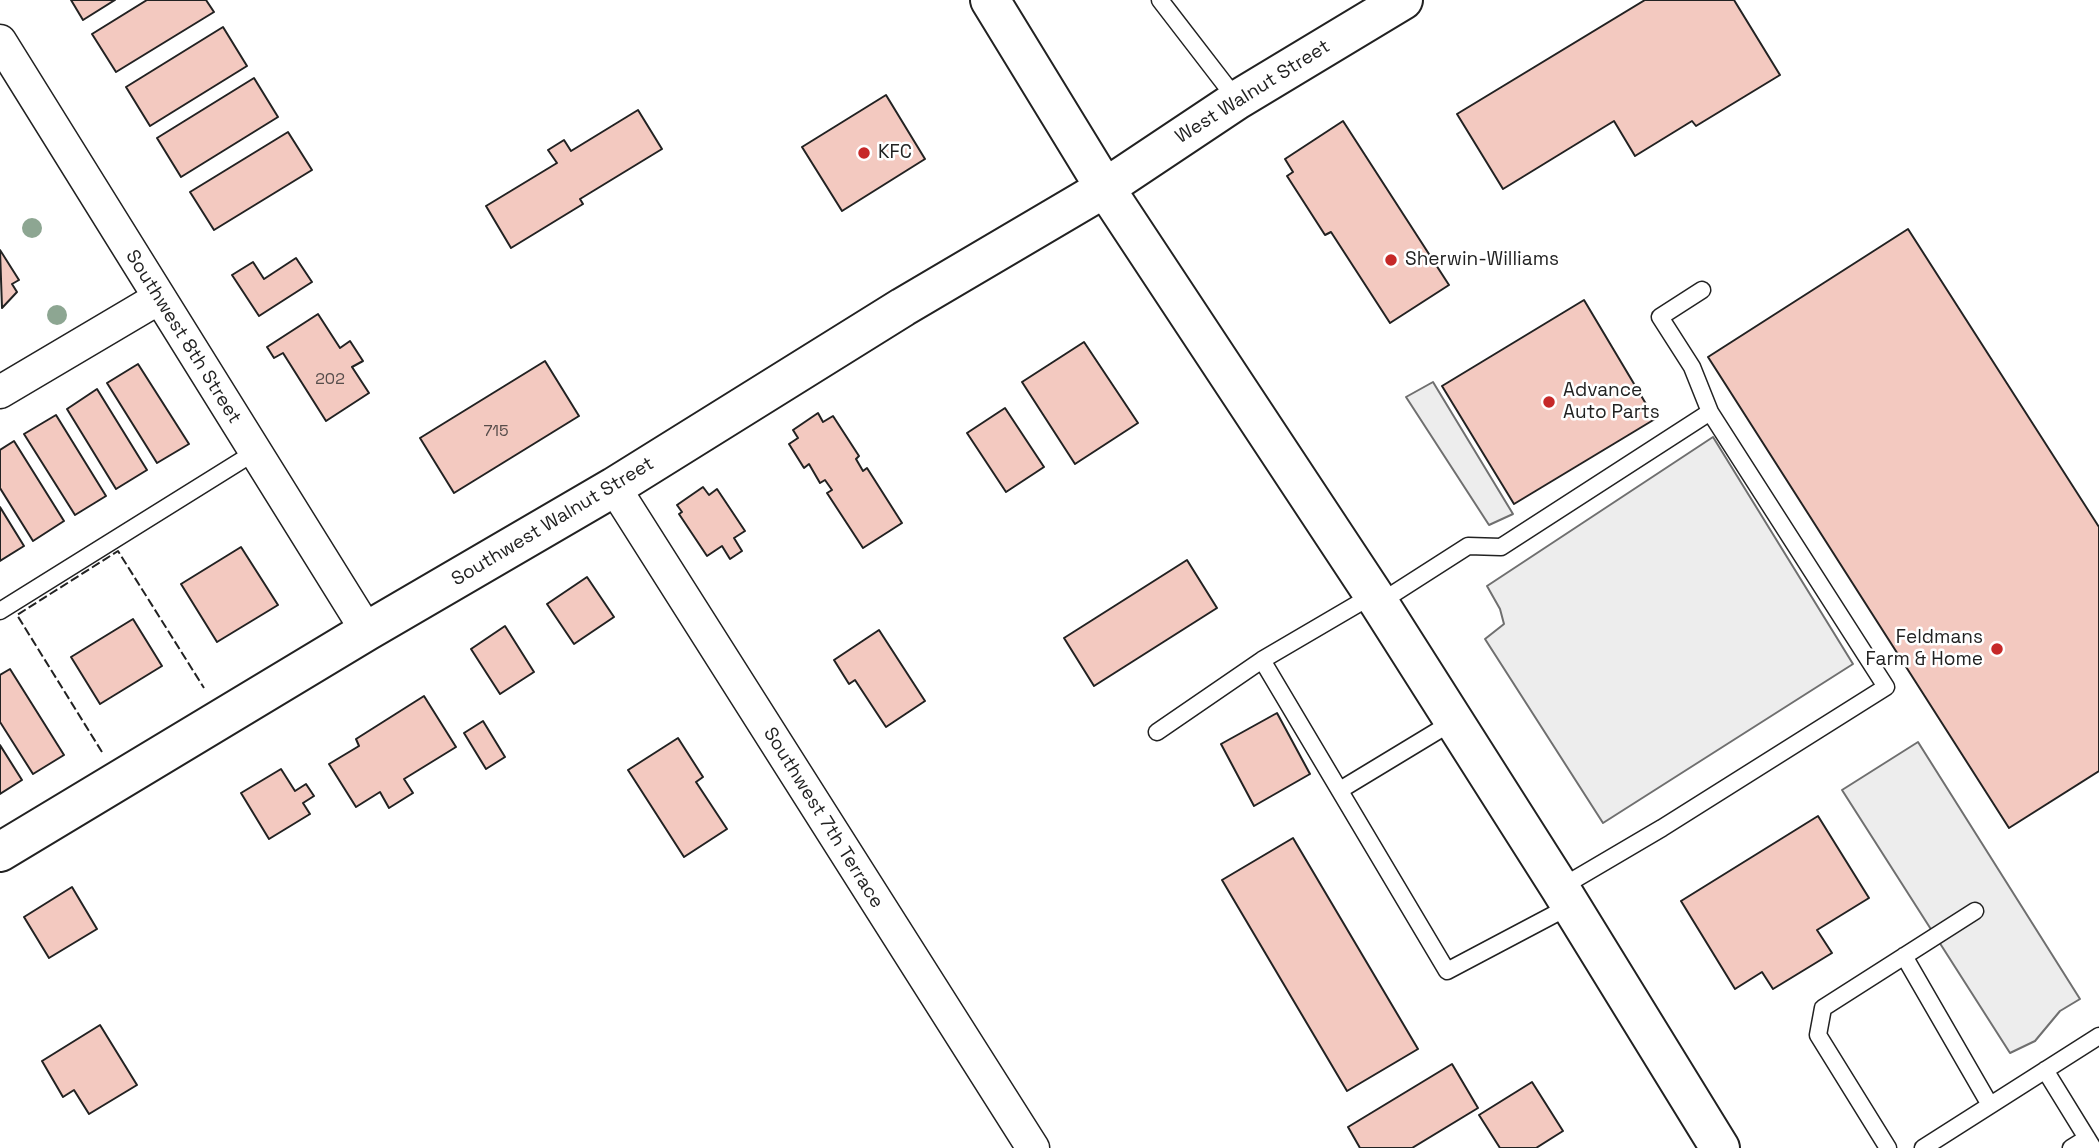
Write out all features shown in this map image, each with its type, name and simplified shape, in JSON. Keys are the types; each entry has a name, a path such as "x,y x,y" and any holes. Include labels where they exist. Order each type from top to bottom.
{"street":[{"path":"990,0 1105,188 1376,599 1566,897 1720,1148"},
{"name":"West Walnut Street","path":"1105,188 1237,100 1398,1"},
{"name":"Southwest 8th Street","path":"0,41 367,631"},
{"name":"Southwest Walnut Street","path":"0,852 367,631 614,487 902,307 1105,188"},
{"path":"0,392 159,298"},
{"name":"Southwest 7th Terrace","path":"614,487 1033,1148"}],"lane":[{"path":"1160,0 1237,100"},
{"path":"1262,660 1447,971 1566,897 1662,828 1886,687 1710,412 1692,367 1660,317 1702,290"},
{"path":"1157,732 1262,660 1468,546 1501,547 1710,412"},
{"path":"0,611 255,452"},
{"path":"1339,790 1454,722"},
{"path":"1888,1148 1818,1035 1823,1009 1975,911"},
{"path":"1904,956 1990,1105"},
{"path":"1923,1148 2099,1036"},
{"path":"2045,1070 2090,1143 2071,1148"}],"shaded area":[{"path":"1433,382 1513,514 1489,525 1406,397"},
{"path":"1713,437 1853,664 1603,823 1485,639 1504,624 1500,609 1487,586"},
{"path":"1918,742 2080,999 2060,1011 2035,1041 2010,1053 1842,790"}],"building":[{"path":"71,0 115,0 83,20"},
{"path":"147,0 206,0 214,12 116,72 92,34"},
{"path":"1645,0 1734,0 1780,75 1696,126 1692,121 1635,156 1614,121 1503,189 1457,114"},
{"path":"223,27 247,66 150,126 126,87"},
{"path":"254,78 278,117 181,177 157,138"},
{"name":"KFC","path":"886,95 925,159 842,211 802,147"},
{"path":"638,110 662,149 580,199 583,204 511,248 486,206 557,163 548,150 564,140 571,151"},
{"path":"1343,121 1449,285 1390,323 1331,232 1325,235 1287,176 1293,172 1285,159"},
{"path":"288,132 312,170 214,230 190,192"},
{"name":"Feldmans Farm & Home","path":"1908,229 2099,527 2099,771 2009,828 1708,357"},
{"path":"0,250 19,280 12,284 17,292 2,308"},
{"path":"296,258 312,282 259,316 232,275 253,262 264,279"},
{"name":"Advance Auto Parts","path":"1584,300 1655,419 1514,504 1442,386"},
{"path":"318,314 340,348 350,341 363,361 352,367 369,393 326,421 283,353 274,358 267,347"},
{"path":"1084,342 1138,423 1075,464 1022,382"},
{"path":"545,361 579,416 454,493 420,438"},
{"path":"138,364 189,444 157,463 107,383"},
{"path":"97,389 147,470 116,489 67,409"},
{"path":"1005,408 1044,467 1006,492 967,433"},
{"path":"818,413 823,422 833,416 859,456 856,459 863,471 867,468 902,523 863,548 827,493 832,490 825,480 820,483 809,464 804,468 789,444 798,438 793,430"},
{"path":"56,415 106,496 75,515 24,434"},
{"path":"14,441 64,521 33,541 0,488 0,450"},
{"path":"703,487 709,495 717,489 745,531 734,538 742,551 730,559 722,546 707,556 679,514 682,512 677,505"},
{"path":"0,507 24,546 0,561"},
{"path":"241,547 278,605 217,642 181,584"},
{"path":"1187,560 1217,608 1094,686 1064,638"},
{"path":"587,577 614,617 574,644 547,604"},
{"path":"133,619 162,666 100,704 71,657"},
{"path":"505,626 534,672 500,694 471,649"},
{"path":"879,630 925,701 886,727 855,680 849,684 834,660"},
{"path":"10,669 64,755 33,774 0,722 0,675"},
{"path":"424,696 456,747 404,779 413,793 389,808 380,792 356,807 329,764 359,746 356,739"},
{"path":"1277,713 1310,774 1254,806 1221,744"},
{"path":"483,721 505,757 486,769 464,733"},
{"path":"678,738 703,777 696,782 727,829 684,857 628,770"},
{"path":"0,745 22,780 0,794"},
{"path":"281,769 295,791 306,784 314,796 303,803 310,814 269,839 241,793"},
{"path":"1818,816 1869,898 1817,930 1832,953 1773,989 1762,972 1735,989 1681,901"},
{"path":"1293,838 1418,1049 1347,1091 1222,880"},
{"path":"72,887 97,929 49,958 24,917"},
{"path":"100,1025 137,1085 89,1114 74,1090 63,1097 42,1061"},
{"path":"1452,1064 1478,1108 1412,1148 1360,1148 1348,1127"},
{"path":"1532,1082 1563,1131 1536,1148 1500,1148 1479,1115"}],"fence":[{"path":"102,752 17,615 118,551 204,688"}],"place":[{"name":"KFC","path":"864,153"},
{"name":"Sherwin-Williams","path":"1391,260"},
{"name":"Advance Auto Parts","path":"1549,402"},
{"name":"Feldmans Farm & Home","path":"1997,649"}]}
